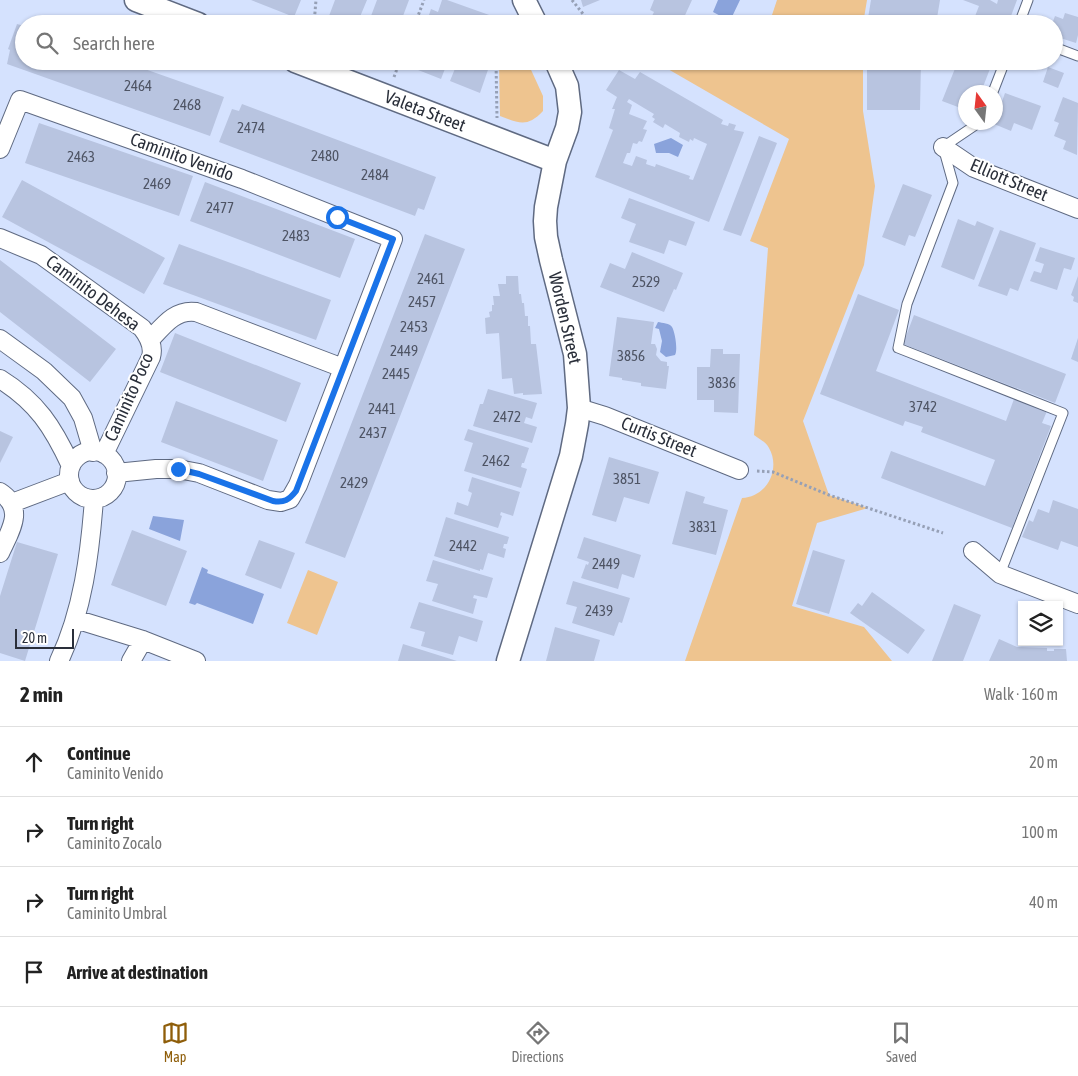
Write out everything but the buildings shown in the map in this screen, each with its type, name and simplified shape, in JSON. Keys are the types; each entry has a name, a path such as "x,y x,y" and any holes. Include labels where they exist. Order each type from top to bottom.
{"street":[{"path":"136,0 175,15"},
{"path":"524,0 532,15"},
{"name":"Valeta Street","path":"318,70 555,161"},
{"name":"Worden Street","path":"508,661 571,456 578,424 577,377 572,338 546,237 546,207 555,161 567,128 570,112 567,86 560,70"},
{"name":"Caminito Venido","path":"0,149 20,100 242,179 393,239 343,368"},
{"name":"Elliott Street","path":"942,147 974,168 1078,209"},
{"name":"Caminito Dehesa","path":"0,238 27,248 54,263 142,328 150,340 175,315 186,311 196,312 343,368"},
{"path":"0,339 44,370 72,398 98,453 114,465 116,473 113,487 108,493 94,499 86,498 73,489 60,442 33,404 0,379"},
{"name":"Caminito Poco","path":"98,453 151,357 152,347 150,340"},
{"path":"116,473 178,469 199,474 268,500 281,502 290,499 296,491 343,368"},
{"name":"Curtis Street","path":"579,408 605,416 739,470"},
{"path":"0,553 14,521 14,508 6,497 70,474 81,454 98,453"},
{"path":"59,661 75,619 88,561 94,499"},
{"path":"973,551 1000,574 1078,604"},
{"path":"75,619 143,640 196,661"},
{"path":"131,661 143,640"}],"lane":[{"path":"1022,15 1028,0"},
{"path":"1063,50 1078,56"},
{"path":"996,85 1002,70"},
{"path":"968,130 942,147 953,183 907,304 898,348 1063,413 1000,574"}],"path":[{"path":"315,15 316,0"},
{"path":"418,15 424,0"},
{"path":"572,0 584,15"},
{"path":"394,78 397,70"},
{"path":"496,70 497,118"},
{"path":"739,470 773,472 829,495 943,533"}],"shaded area":[{"path":"777,0 867,0 864,15 772,15"},
{"path":"499,70 531,70 543,96 543,111 527,122 518,122 500,116"},
{"path":"670,70 863,70 863,111 875,186 864,265 803,421 829,495 868,508 817,523 792,606 864,627 892,661 685,661 742,498 758,493 765,487 772,473 772,456 769,448 754,435 768,248 750,241 789,139"},
{"path":"308,570 338,582 317,635 287,623"}],"water":[{"path":"718,0 740,0 733,15 719,15 713,12"},
{"path":"671,138 683,145 678,157 669,153 656,153 654,144"},
{"path":"658,322 672,327 676,341 675,355 666,357 660,352 662,341 659,329 655,328"},
{"path":"153,516 184,520 180,541 149,529"},
{"path":"202,567 208,570 207,573 264,594 253,624 197,603 195,605 189,603"}],"route":[{"path":"178,469 199,474 273,501 281,502 290,499 296,491 393,239 337,217"}]}
